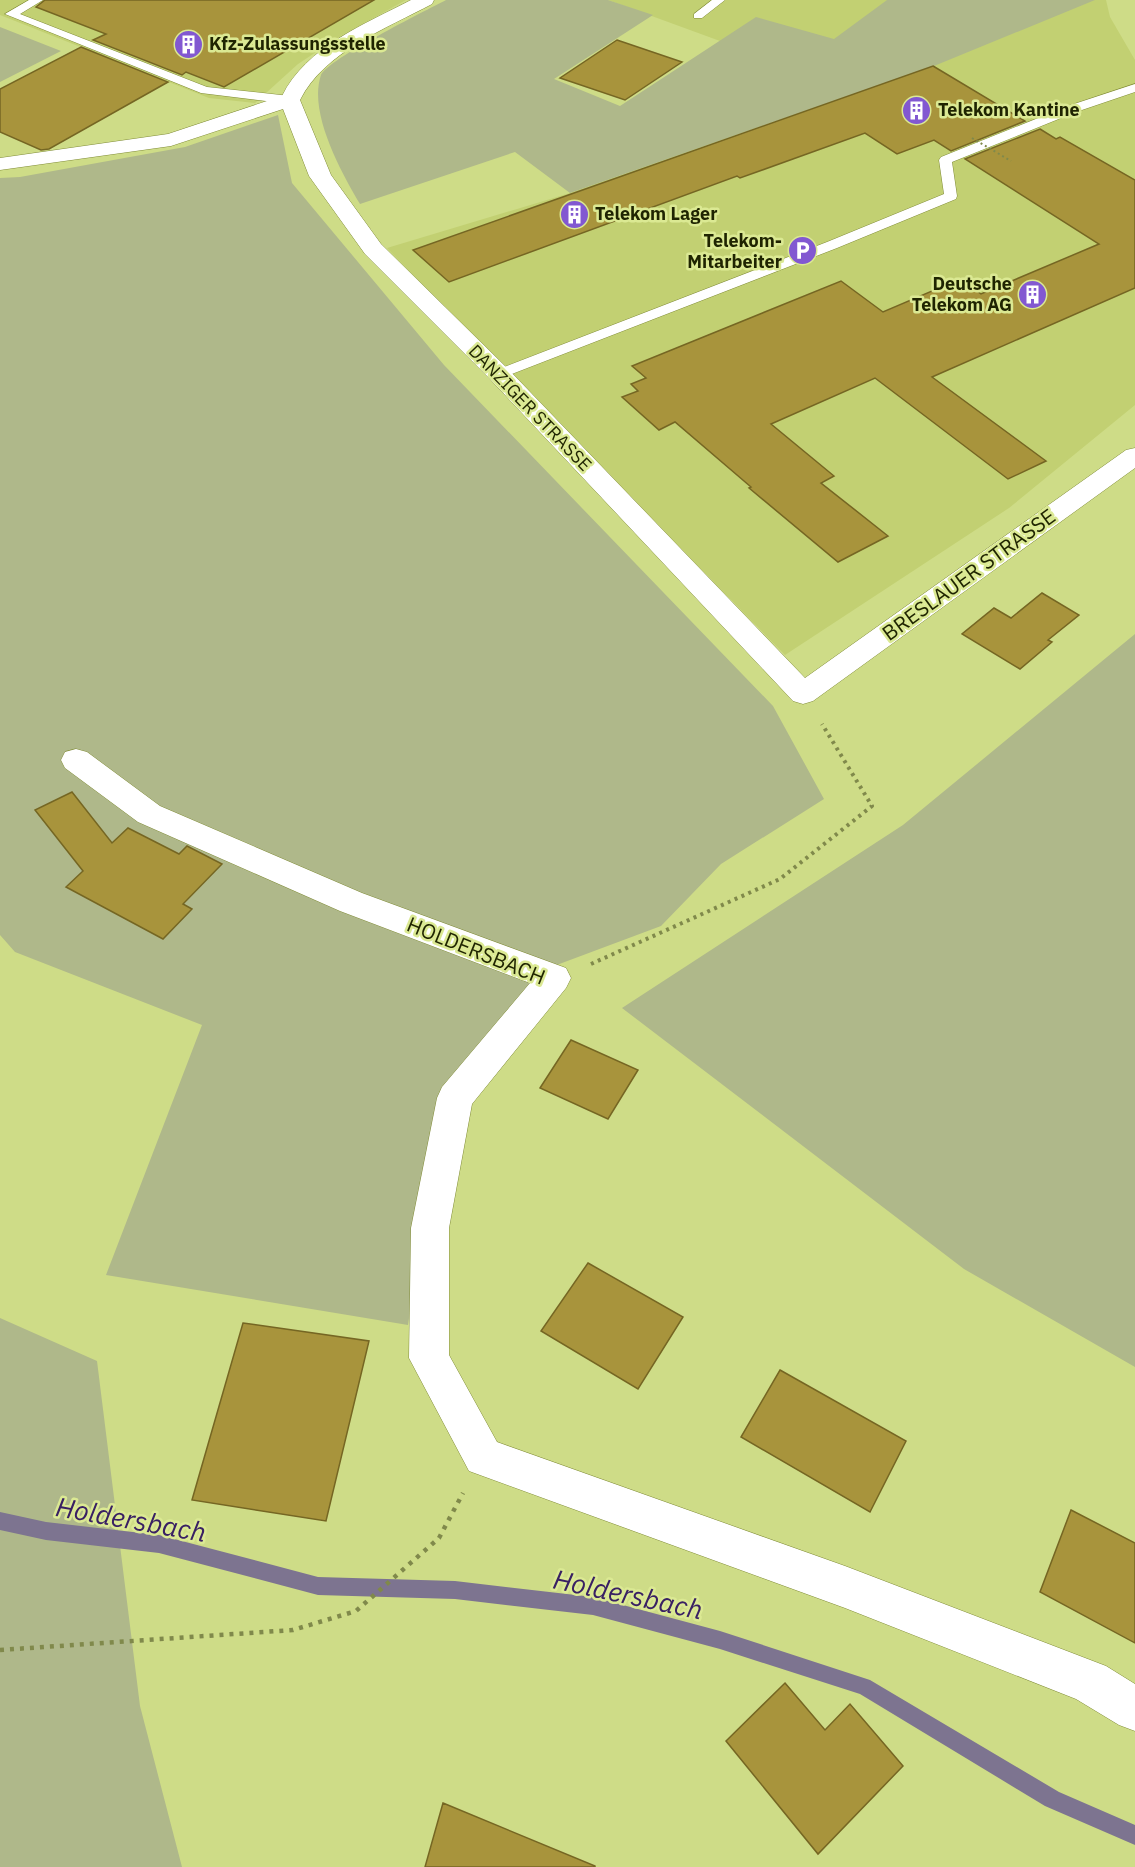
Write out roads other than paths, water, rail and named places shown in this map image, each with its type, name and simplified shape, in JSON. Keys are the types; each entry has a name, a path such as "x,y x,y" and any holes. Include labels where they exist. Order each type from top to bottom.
{"street":[{"path":"0,164 171,140 290,100 293,87 311,67 361,35 425,0"},
{"name":"DANZIGER STRASSE","path":"290,100 320,176 373,249 499,374 803,694"},
{"name":"BRESLAUER STRASSE","path":"803,694 1135,456"},
{"name":"HOLDERSBACH","path":"76,760 149,814 351,902 554,978 455,1098 430,1228 429,1358 483,1457 878,1600 1090,1682 1135,1709"}],"lane":[{"path":"37,0 11,14 205,90 290,100"},
{"path":"698,16 719,0"},
{"path":"499,374 832,245 951,196 945,160 1072,109 1135,88"}],"waterway":[{"name":"Holdersbach","path":"0,1521 46,1531 159,1544 318,1586 455,1590 593,1606 720,1640 864,1686 1052,1799 1135,1835"}],"place":[{"name":"Kfz-Zulassungsstelle","path":"188,44"},
{"name":"Telekom Kantine","path":"917,110"},
{"name":"Telekom Lager","path":"574,214"},
{"name":"Telekom- Mitarbeiter","path":"803,251"},
{"name":"Deutsche Telekom AG","path":"1033,294"}]}
